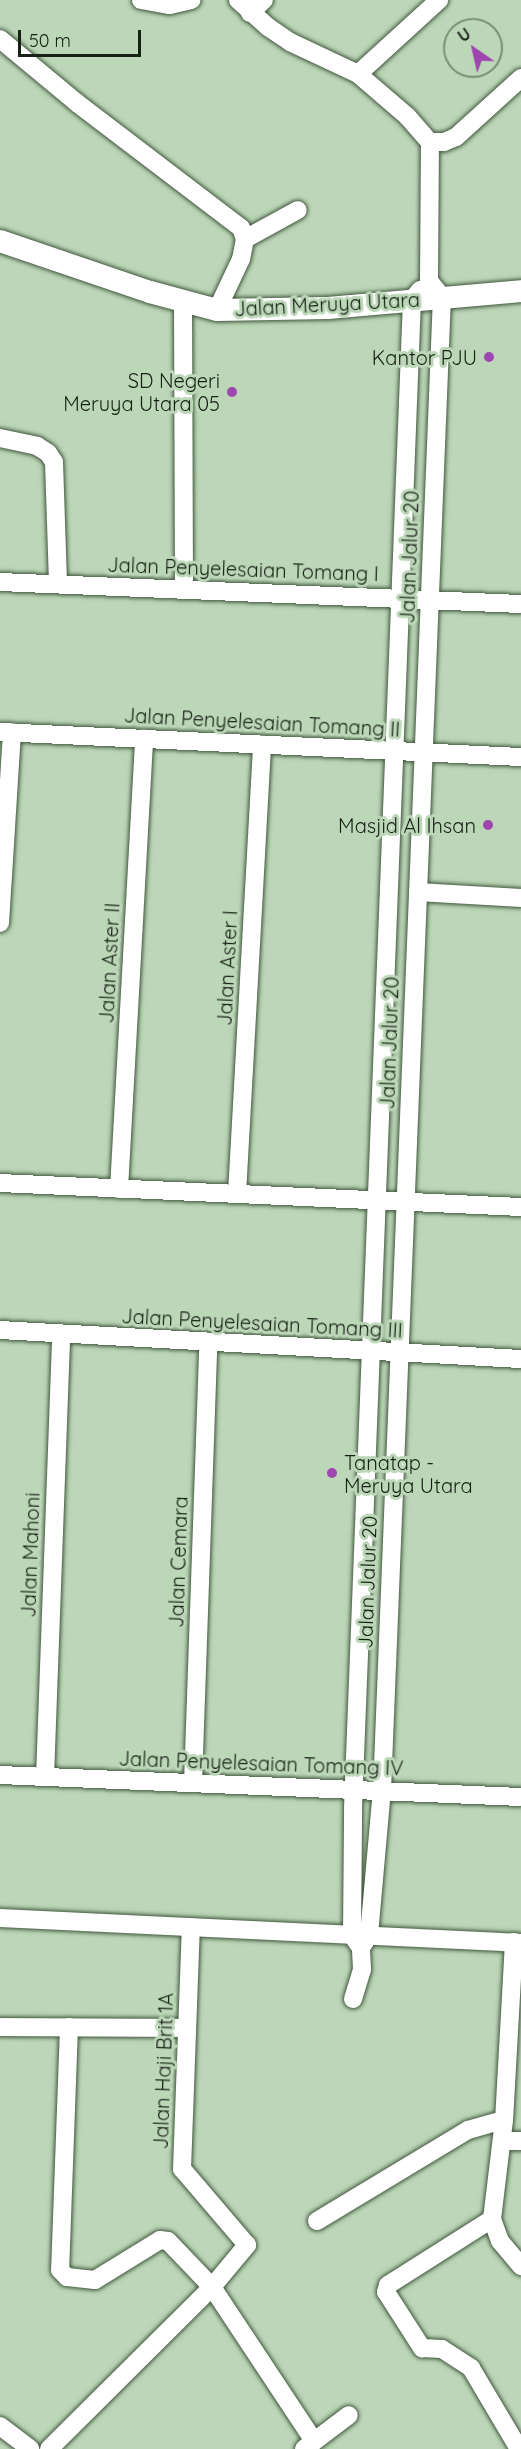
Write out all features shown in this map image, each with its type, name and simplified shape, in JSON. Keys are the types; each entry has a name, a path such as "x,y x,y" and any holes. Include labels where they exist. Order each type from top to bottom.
{"main road":[{"name":"Jalan Meruya Utara","path":"0,241 183,302 217,310 328,308 410,300 435,289 521,291"}],"street":[{"path":"141,0 170,5 192,0"},
{"path":"349,73 440,0"},
{"path":"251,4 290,42 349,73 407,116 430,142 444,142 456,137 521,78"},
{"path":"0,39 77,103 231,218 241,228 245,239 241,259 217,310"},
{"name":"Jalan Jalur 20","path":"349,73 411,124 420,140 417,274 410,300 354,1789 361,1939"},
{"name":"Jalan Jalur 20","path":"361,1939 382,1790 430,600 435,289 430,142"},
{"path":"245,239 298,210"},
{"path":"183,302 184,590"},
{"path":"0,438 36,446 48,453 54,462 58,584"},
{"name":"Jalan Penyelesaian Tomang I","path":"0,582 521,604"},
{"path":"0,923 6,732"},
{"name":"Jalan Penyelesaian Tomang II","path":"6,732 521,757"},
{"name":"Jalan Aster II","path":"119,1189 144,739"},
{"name":"Jalan Aster I","path":"237,1194 262,745"},
{"path":"418,891 521,898"},
{"path":"0,1184 521,1207"},
{"name":"Jalan Penyelesaian Tomang III","path":"0,1330 371,1353 521,1359"},
{"name":"Jalan Mahoni","path":"45,1777 61,1334"},
{"name":"Jalan Cemara","path":"193,1783 208,1343"},
{"name":"Jalan Penyelesaian Tomang IV","path":"0,1775 521,1797"},
{"path":"0,1918 191,1927 361,1939 517,1942 504,2120 492,2219 500,2241 521,2266"},
{"name":"Jalan Haji Brit 1A","path":"191,1927 182,2169 247,2245 212,2287"},
{"path":"353,1999 361,1976 361,1939"},
{"path":"0,2027 186,2028"},
{"path":"69,2027 60,2270 67,2277 95,2280 164,2240 168,2241 212,2287 309,2445 349,2415"},
{"path":"317,2221 468,2130 504,2120"},
{"path":"502,2141 521,2141"},
{"path":"492,2219 388,2285 388,2298 422,2348 435,2351 442,2349 471,2368 519,2449"},
{"path":"49,2449 212,2287"},
{"path":"0,2426 30,2449"}],"place":[{"name":"Kantor PJU","path":"489,357"},
{"name":"SD Negeri Meruya Utara 05","path":"232,392"},
{"name":"Masjid Al Ihsan","path":"488,825"},
{"name":"Tanatap - Meruya Utara","path":"332,1473"}]}
